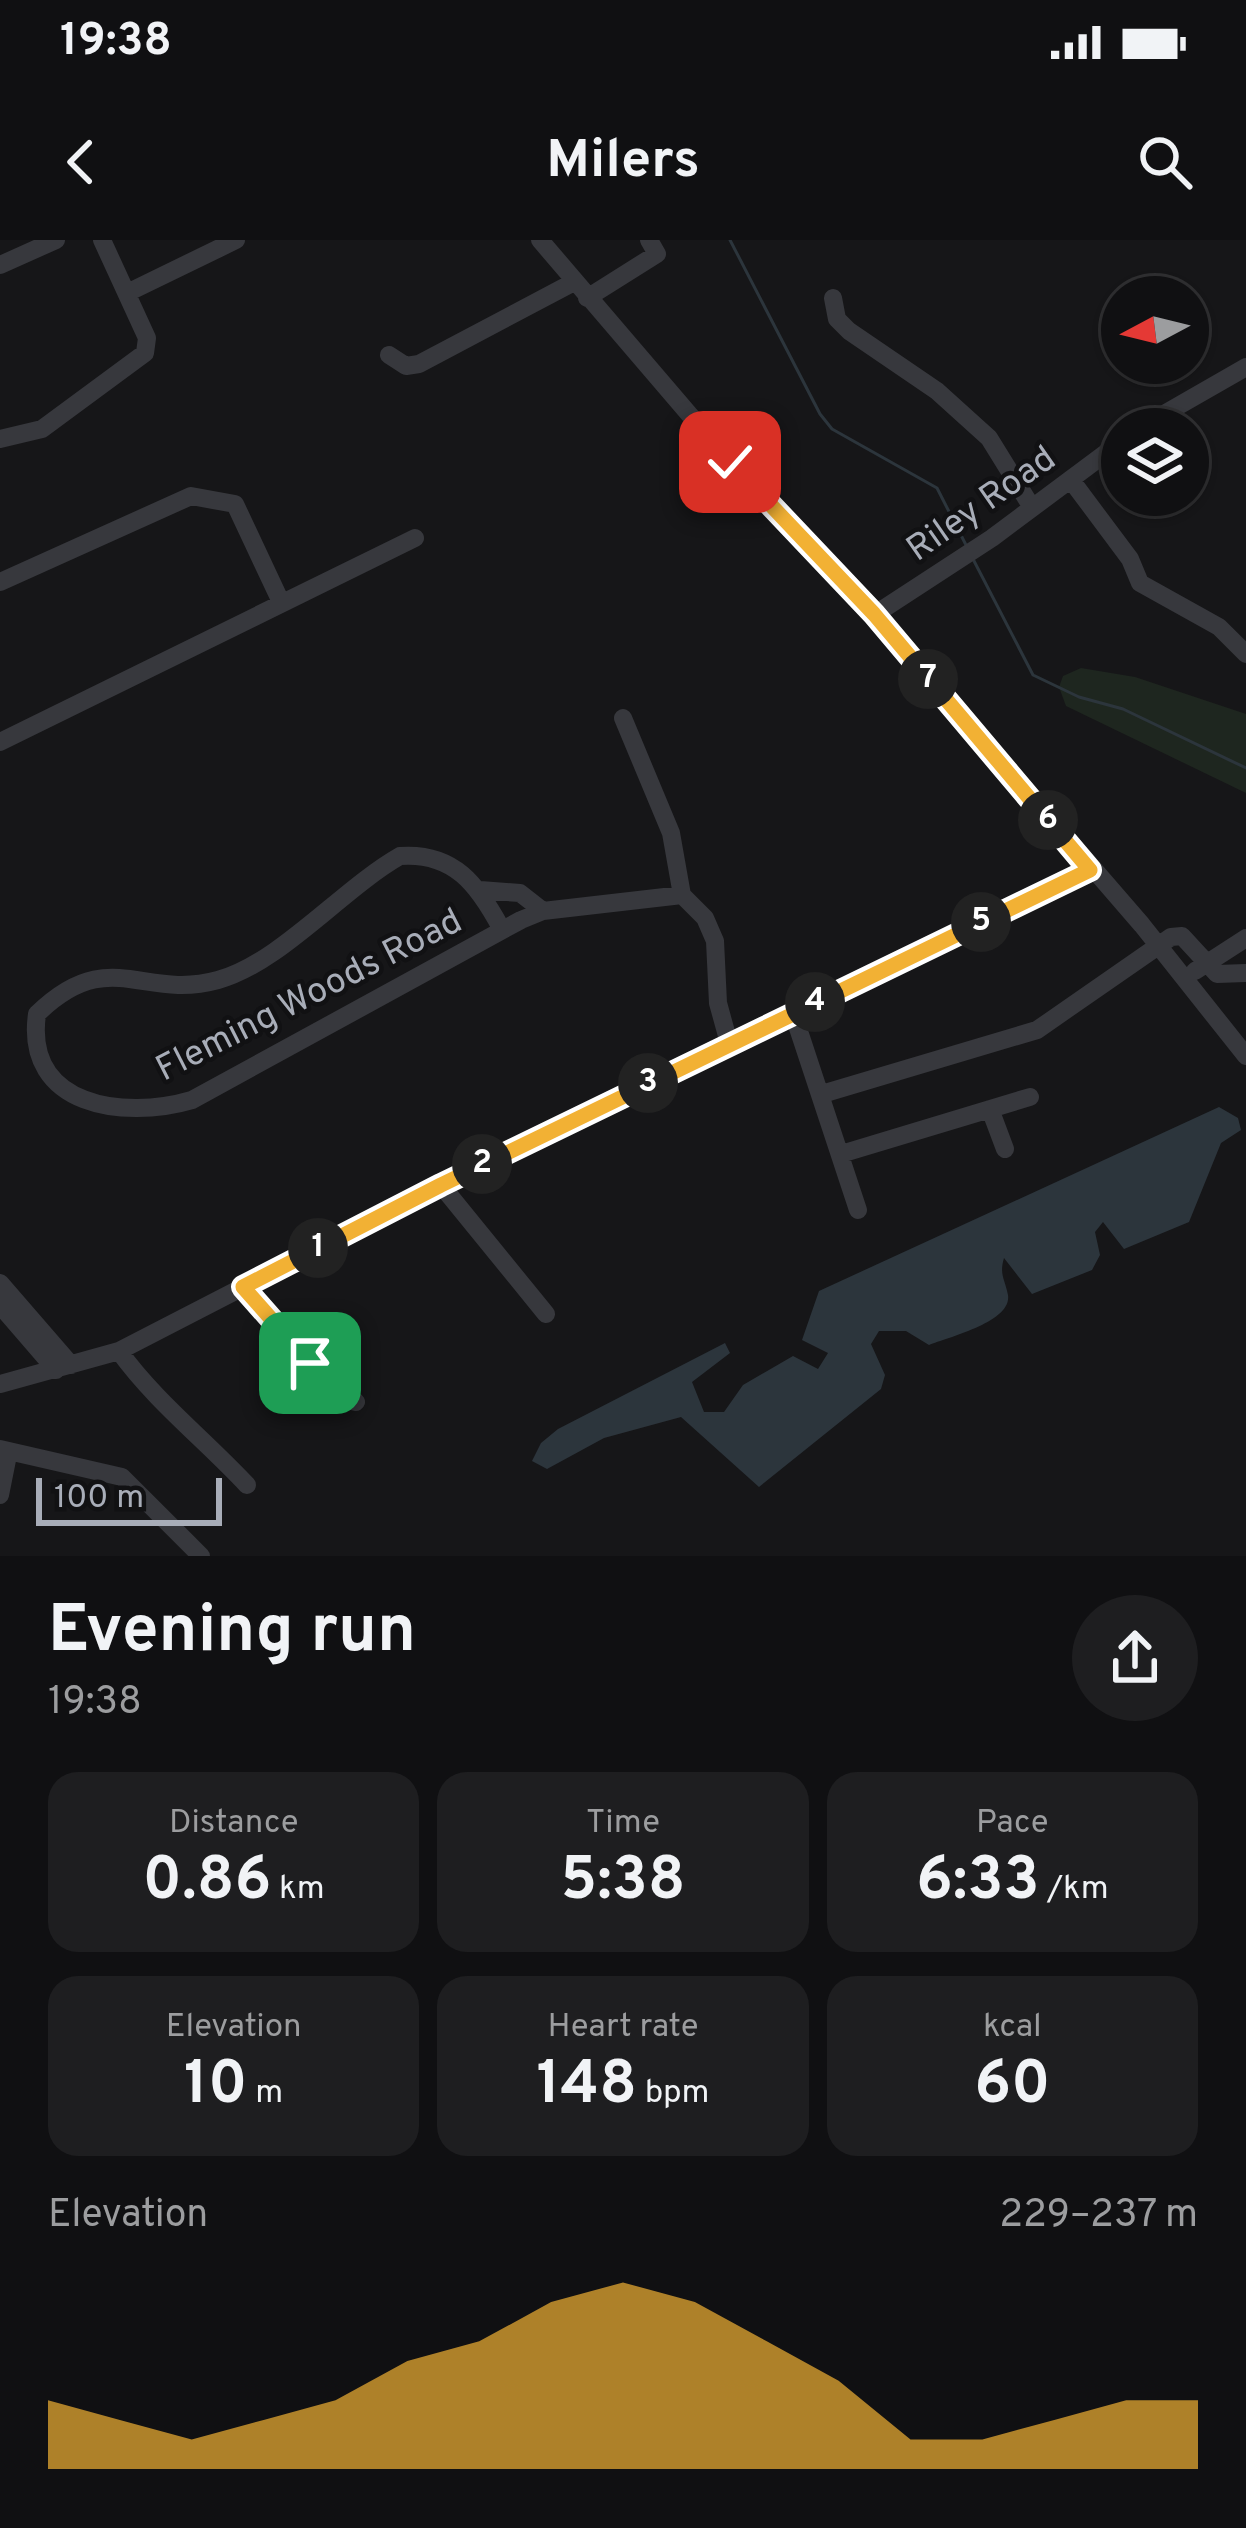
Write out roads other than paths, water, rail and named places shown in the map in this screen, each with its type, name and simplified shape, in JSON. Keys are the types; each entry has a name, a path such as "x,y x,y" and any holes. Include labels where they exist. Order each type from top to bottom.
{"street":[{"path":"0,265 56,240"},
{"path":"0,440 42,429 145,353 147,338 102,240"},
{"path":"127,292 236,240"},
{"path":"540,240 730,462 874,614 1246,1056"},
{"path":"389,355 406,366 418,364 657,254 650,240"},
{"path":"833,298 838,319 849,331 937,391 989,438 1031,506"},
{"path":"1175,408 1246,367"},
{"name":"Riley Road","path":"874,614 1101,457"},
{"path":"1071,480 1130,559 1140,583 1156,597 1219,627 1246,654"},
{"path":"0,582 191,496 235,504 281,602"},
{"path":"0,742 415,538"},
{"path":"623,718 671,833 682,896 705,918 715,941 718,1004 729,1043"},
{"name":"Fleming Woods Road","path":"501,928 480,890 449,862 423,854 400,856 232,975 193,983 93,976 60,991 37,1013 38,1053 47,1076 65,1092 91,1101 160,1109 192,1100 277,1055 455,960 501,928 543,911 682,896"},
{"path":"0,1384 119,1351 441,1185 1090,870"},
{"path":"480,890 520,893 543,911"},
{"path":"822,1094 1037,1030 1158,946 1182,937 1204,965 1231,977 1246,973"},
{"path":"1182,980 1246,938"},
{"path":"793,1012 858,1210"},
{"path":"841,1154 1030,1097"},
{"path":"990,1109 1005,1150"},
{"path":"441,1185 546,1314"},
{"path":"0,1283 8,1308 63,1368"},
{"path":"243,1287 345,1399 356,1402"},
{"path":"119,1351 151,1395 188,1421 248,1485"},
{"path":"0,1495 4,1452 108,1470 122,1477 202,1556"}],"waterway":[{"path":"730,240 820,414 832,429 937,488 966,545"},
{"path":"973,559 1033,675 1079,697 1123,709 1246,768"}]}
